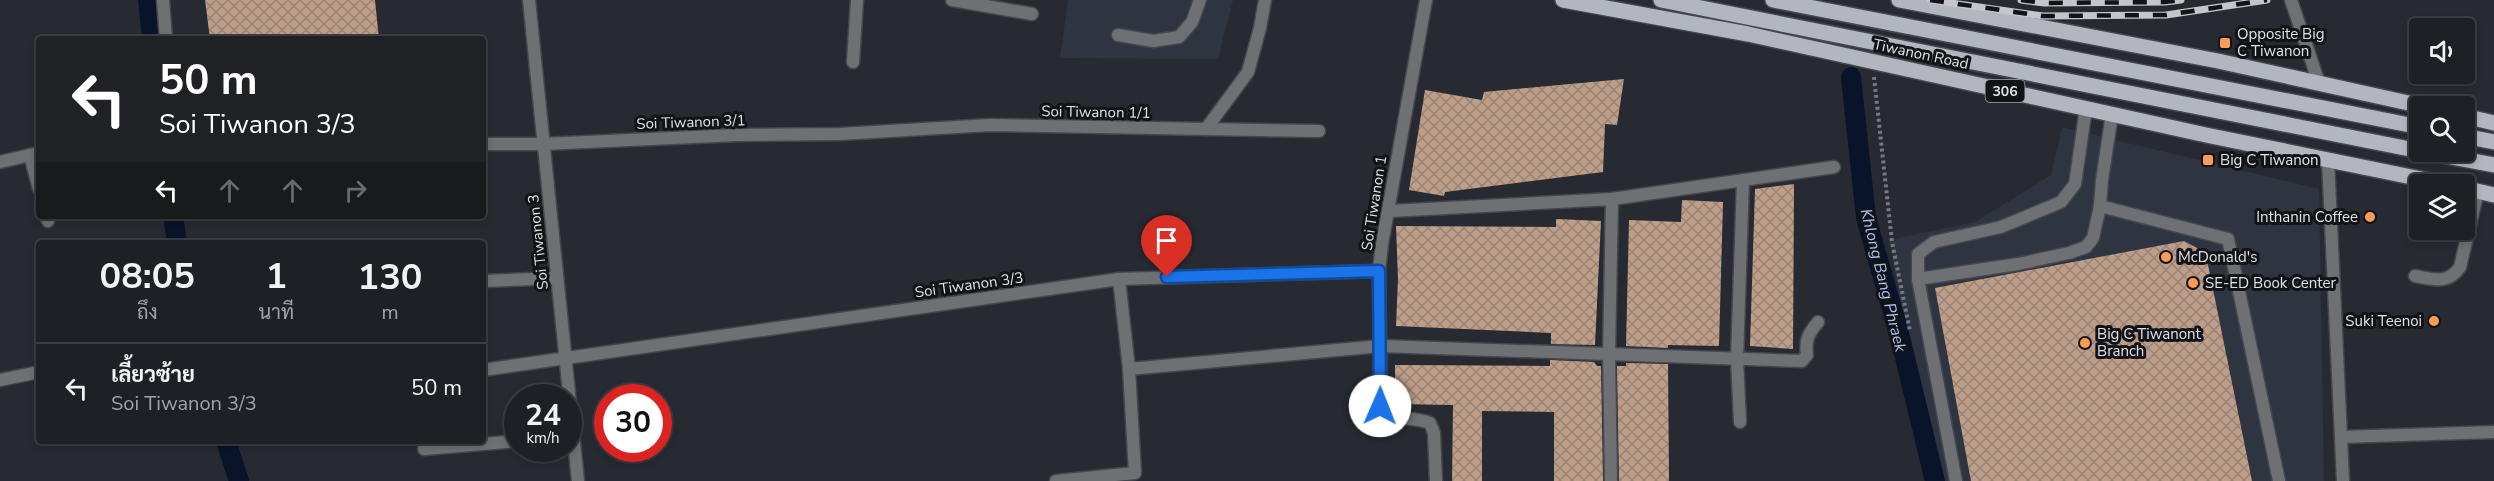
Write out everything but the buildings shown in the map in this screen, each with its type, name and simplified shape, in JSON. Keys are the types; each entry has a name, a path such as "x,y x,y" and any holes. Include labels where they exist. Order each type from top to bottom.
{"main road":[{"name":"Tiwanon Road","path":"1563,0 1749,34 2409,176"},
{"name":"Tiwanon Road","path":"1661,0 2409,148"},
{"name":"Tiwanon Road","path":"1773,0 2409,125"},
{"path":"1899,0 2319,83 2409,103"},
{"path":"2475,119 2494,123"},
{"path":"2475,138 2494,142"},
{"name":"Tiwanon Road","path":"2475,161 2494,165"},
{"path":"2475,191 2494,195"}],"street":[{"path":"163,0 166,36"},
{"name":"Soi Tiwanon 3","path":"529,0 567,384"},
{"path":"853,62 857,0"},
{"path":"952,0 1032,14"},
{"path":"1118,35 1153,41 1179,37 1192,22 1200,0"},
{"path":"1206,129 1248,72 1265,0"},
{"name":"Soi Tiwanon 1","path":"1426,0 1399,140 1379,271 1380,406 1386,415 1396,418 1417,418 1430,423 1434,433 1436,481"},
{"path":"2291,0 2319,83"},
{"path":"1956,481 1918,279 1918,254 1934,242 2001,227 2061,202 2075,184 2086,108"},
{"path":"1918,279 2018,264 2086,247 2093,238 2100,206 2112,114"},
{"name":"Soi Tiwanon 1/1","path":"840,134 990,125 1319,131"},
{"name":"Soi Tiwanon 3/1","path":"486,144 543,144 737,135 840,134"},
{"path":"0,162 34,154"},
{"path":"2328,160 2343,481"},
{"path":"1389,211 1612,199 1834,167"},
{"path":"1740,422 1737,359 1743,180"},
{"path":"1611,481 1609,355 1612,199"},
{"path":"2100,206 2228,239 2279,481"},
{"path":"2415,276 2441,281 2455,274 2460,267 2464,240"},
{"name":"Soi Tiwanon 3/3","path":"486,370 1119,279 1379,271"},
{"path":"486,281 557,278"},
{"path":"1056,481 1135,477 1129,369 1119,279"},
{"path":"1129,369 1381,346 1802,361 1807,355 1805,343 1808,333 1818,322"},
{"path":"0,380 36,373"},
{"path":"2341,437 2494,432"},
{"path":"486,444 504,442"},
{"path":"424,449 483,444"},
{"name":"Soi Tiwanon 3","path":"575,462 578,481"}],"shaded area":[{"path":"1068,0 1233,0 1218,59 1060,58"},
{"path":"2062,127 2319,189 2324,481 1932,481 1889,240 1975,222 2051,175"}],"waterway":[{"path":"148,0 152,36"},
{"name":"Khlong Bang Phraek","path":"1851,77 1866,218 1899,333 1935,481"},
{"path":"173,219 177,240"},
{"path":"227,444 239,481"}],"railway":[{"path":"1930,0 2043,16 2166,15 2267,0"},
{"path":"2021,0 2044,3 2181,0"}],"place":[{"name":"Opposite Big C Tiwanon","path":"2225,43"},
{"name":"Big C Tiwanon","path":"2208,160"},
{"name":"Inthanin Coffee","path":"2370,217"},
{"name":"McDonald's","path":"2166,257"},
{"name":"SE-ED Book Center","path":"2193,283"},
{"name":"Suki Teenoi","path":"2434,321"},
{"name":"Big C Tiwanont Branch","path":"2085,343"}],"route":[{"path":"1167,277 1379,271 1380,406"}]}
